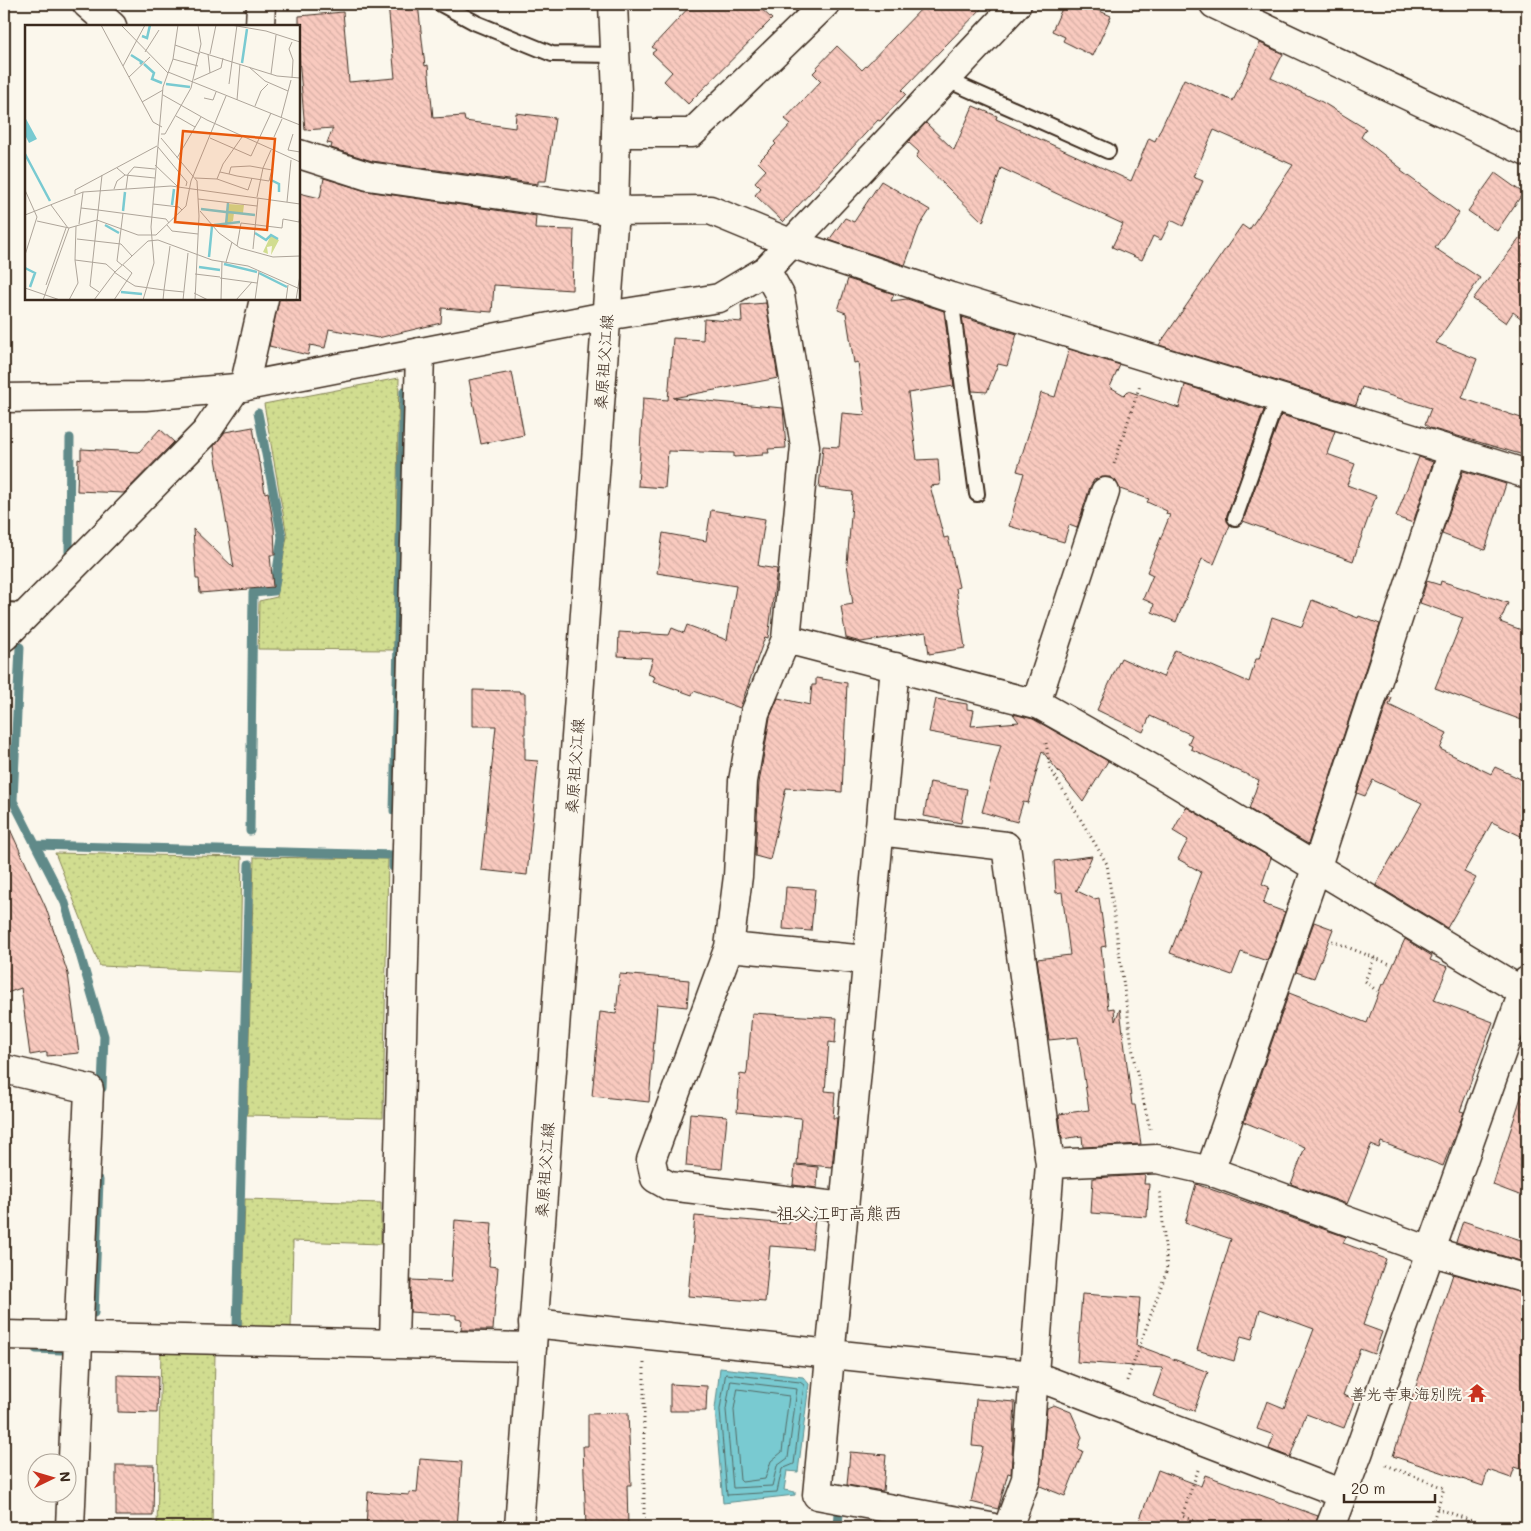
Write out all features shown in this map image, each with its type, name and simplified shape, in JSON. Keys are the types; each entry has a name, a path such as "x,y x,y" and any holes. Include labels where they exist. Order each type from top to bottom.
{"street":[{"path":"87,4 111,25"},
{"path":"260,25 261,4"},
{"name":"桑原祖父江線","path":"519,1527 614,211 616,133 613,4"},
{"path":"616,133 692,133 825,4"},
{"path":"4,398 145,396 240,387 606,316 719,298 766,270 1017,4"},
{"path":"1214,4 1527,152"},
{"path":"300,154 368,176 614,211 710,210 790,243 951,297 1527,474"},
{"path":"766,270 780,295 805,446 786,639 755,713 743,780 738,876 728,947 651,1160 655,1178 669,1186 844,1207"},
{"path":"4,637 16,611 206,432 240,387 264,300"},
{"path":"394,1342 420,352"},
{"path":"1210,1171 1316,869 1454,451"},
{"path":"1038,704 1105,492"},
{"path":"786,639 1038,704 1158,772 1316,869 1525,986 1358,1454 1330,1527"},
{"path":"895,667 817,1495 990,1527"},
{"path":"879,831 1006,846 1050,1164 1026,1478 1008,1527"},
{"path":"728,947 867,960"},
{"path":"4,1069 89,1090 70,1527"},
{"path":"1050,1164 1157,1159 1210,1171 1430,1250 1527,1279"},
{"path":"4,1335 394,1342 532,1335 644,1334 1034,1375 1343,1494"}],"lane":[{"path":"441,4 476,22 552,54 615,55"},
{"path":"945,80 1108,151"},
{"path":"951,297 977,494"},
{"path":"1235,518 1278,398"}],"path":[{"path":"1105,492 1149,358"},
{"path":"1038,704 1050,768 1107,864"},
{"path":"1332,941 1390,964"},
{"path":"1374,958 1365,981 1377,991"},
{"path":"644,1334 644,1527"},
{"path":"1208,1442 1182,1516 1210,1527"},
{"path":"1358,1454 1444,1488 1431,1527"},
{"path":"1437,1508 1488,1527"}],"green space":[{"path":"399,378 394,650 258,649 259,601 277,597 287,536 264,404"},
{"path":"55,853 242,857 240,972 100,966"},
{"path":"254,857 388,859 383,1118 247,1115"},
{"path":"245,1199 381,1203 381,1244 293,1241 291,1329 241,1328"},
{"path":"161,1351 215,1352 212,1527 157,1527"}],"water":[{"path":"720,1368 803,1377 809,1384 798,1472 787,1471 784,1490 795,1492 795,1495 723,1503 715,1409"}],"building":[{"path":"388,4 418,4 425,66 428,65 433,118 464,116 465,121 515,128 516,113 555,118 546,181 538,181 538,184 372,161 331,148 332,144 327,143 333,128 305,130 300,70 299,16 343,12 349,82 395,78"},
{"path":"692,4 756,4 772,19 688,104 664,81 672,72 652,53 656,50 652,47"},
{"path":"926,4 986,4 902,90 906,94 880,121 878,120 783,222 755,195 761,188 755,182 766,170 758,162 776,144 774,142 791,124 785,119 821,81 813,73 816,68 837,46 862,70"},
{"path":"1064,4 1084,4 1111,16 1093,56 1063,41 1065,37 1052,31"},
{"path":"1260,43 1283,54 1271,78 1322,102 1366,129 1361,137 1402,169 1401,171 1459,213 1435,248 1480,278 1436,343 1477,359 1462,398 1527,420 1527,456 1430,428 1425,424 1431,408 1362,387 1356,405 1159,345 1242,225 1249,230 1293,165 1214,130 1193,177 1203,181 1183,226 1171,220 1161,240 1153,236 1142,260 1112,247 1123,224 1001,168 983,222 916,157 919,152 908,142 926,123 954,150 973,106 997,116 996,119 1131,181 1149,138 1155,141 1184,79 1233,101"},
{"path":"1495,173 1523,193 1497,231 1468,211"},
{"path":"324,178 366,191 536,216 535,229 574,230 572,290 494,285 492,312 442,308 441,323 378,338 329,329 325,348 310,345 308,355 269,346 279,300 300,300 300,193 320,198"},
{"path":"881,181 930,210 919,227 905,265 829,240 845,218 854,222"},
{"path":"1527,229 1527,323 1513,312 1506,323 1473,299"},
{"path":"848,279 894,294 891,301 907,299 944,311 954,386 908,393 917,460 938,459 940,485 930,486 944,538 948,537 959,587 956,588 965,648 929,654 926,632 861,642 846,638 841,606 853,604 847,564 853,492 819,488 823,446 839,447 842,413 865,415 858,362 854,363 846,313 838,310"},
{"path":"766,303 778,378 673,398 783,408 786,448 768,449 769,453 763,453 763,455 734,457 734,453 668,451 665,488 638,486 643,398 668,400 673,338 703,340 704,319 742,322 741,305"},
{"path":"962,317 1017,334 1007,366 998,364 987,392 972,391"},
{"path":"1069,349 1120,365 1110,387 1124,395 1128,391 1179,408 1185,385 1264,410 1227,515 1230,525 1214,564 1202,559 1176,622 1152,612 1154,604 1143,599 1153,575 1147,572 1170,515 1166,514 1167,511 1147,502 1149,499 1120,489 1116,481 1110,477 1102,477 1094,480 1077,528 1069,525 1064,542 1009,526 1024,473 1017,471 1041,393 1055,397"},
{"path":"512,372 524,435 481,444 469,380"},
{"path":"1281,415 1335,431 1327,454 1355,464 1347,485 1376,496 1353,561 1243,521"},
{"path":"253,427 265,493 268,492 274,527 275,555 270,555 273,587 200,593 199,579 196,579 193,529 234,568 214,446 225,432"},
{"path":"160,429 174,442 124,493 77,491 78,459 81,460 81,449 139,452"},
{"path":"1419,457 1433,462 1413,523 1396,517"},
{"path":"1463,471 1506,484 1485,550 1442,534"},
{"path":"711,510 765,519 758,566 777,569 768,638 765,637 740,708 694,691 692,695 653,681 655,677 648,674 653,658 618,656 619,632 669,635 672,628 684,633 687,625 727,640 736,586 657,573 663,533 706,541"},
{"path":"1427,581 1440,585 1441,581 1508,603 1500,622 1527,632 1527,722 1435,688 1463,618 1420,603"},
{"path":"1312,600 1358,618 1359,616 1380,624 1308,844 1249,809 1259,780 1191,749 1192,746 1188,744 1192,735 1150,716 1143,732 1097,710 1121,658 1163,677 1175,650 1249,682 1256,659 1259,659 1272,617 1302,627"},
{"path":"816,678 847,683 842,792 786,788 770,860 755,856 759,783 770,717 778,698 810,705 812,685 816,685"},
{"path":"473,690 519,691 520,693 525,693 525,760 538,761 527,875 481,870 496,726 473,726"},
{"path":"1389,697 1392,698 1389,705 1447,733 1440,749 1491,774 1495,767 1527,782 1527,839 1492,822 1464,872 1476,878 1447,928 1376,885 1422,803 1373,780 1365,796 1357,793"},
{"path":"936,699 967,704 967,709 974,710 971,726 1019,722 1013,714 1033,719 1108,761 1083,802 1042,751 1028,803 1023,802 1017,822 982,812 1001,745 929,732"},
{"path":"930,782 967,789 961,823 924,816"},
{"path":"1186,807 1271,858 1262,884 1269,887 1263,904 1285,912 1267,961 1241,952 1232,975 1170,953 1201,872 1178,859 1188,840 1173,831"},
{"path":"4,816 46,908 68,974 79,1053 47,1056 47,1052 30,1055 21,988 4,994"},
{"path":"1092,856 1077,890 1075,890 1094,899 1099,898 1106,946 1101,947 1108,1009 1114,1008 1115,1021 1120,1009 1132,1105 1135,1105 1141,1144 1083,1147 1082,1136 1062,1139 1059,1114 1089,1110 1078,1037 1049,1040 1037,959 1070,955 1062,892 1056,893 1054,861"},
{"path":"786,887 815,889 811,931 783,929"},
{"path":"1314,922 1333,929 1314,978 1296,972"},
{"path":"1405,939 1432,956 1430,960 1448,967 1434,1000 1493,1022 1460,1111 1464,1112 1443,1166 1381,1142 1379,1148 1371,1145 1347,1204 1291,1184 1305,1147 1244,1122 1289,993 1367,1023 1382,984 1384,985"},
{"path":"620,974 689,980 687,1007 657,1004 649,1102 592,1096 600,1012 616,1014"},
{"path":"752,1013 837,1018 835,1043 829,1042 825,1091 835,1092 833,1118 837,1118 832,1167 797,1164 801,1118 737,1112 740,1074 746,1075 747,1072"},
{"path":"1522,1094 1527,1095 1527,1198 1493,1185"},
{"path":"690,1113 727,1116 722,1169 686,1166"},
{"path":"795,1165 818,1167 817,1188 793,1185"},
{"path":"1145,1175 1144,1184 1149,1184 1147,1217 1091,1213 1093,1178"},
{"path":"1196,1184 1346,1237 1343,1243 1386,1259 1363,1325 1382,1332 1374,1354 1360,1349 1343,1395 1355,1399 1344,1428 1306,1414 1290,1457 1269,1449 1274,1435 1257,1429 1267,1401 1284,1408 1314,1329 1260,1309 1252,1339 1241,1336 1234,1361 1197,1350 1231,1239 1185,1223"},
{"path":"695,1216 789,1224 790,1216 815,1219 812,1249 770,1246 765,1302 688,1296"},
{"path":"455,1220 492,1223 489,1266 498,1267 493,1330 461,1330 462,1320 456,1319 456,1315 410,1312 411,1280 451,1282"},
{"path":"1463,1221 1527,1242 1527,1263 1456,1242"},
{"path":"1453,1274 1527,1294 1527,1471 1515,1467 1511,1478 1488,1470 1483,1486 1393,1456"},
{"path":"1082,1294 1140,1298 1136,1345 1208,1372 1194,1411 1153,1396 1163,1368 1077,1362"},
{"path":"118,1375 158,1376 157,1413 118,1412"},
{"path":"670,1384 707,1386 706,1411 670,1411"},
{"path":"976,1399 1015,1402 1011,1474 1008,1473 998,1509 971,1502 983,1447 972,1446"},
{"path":"1054,1405 1071,1412 1082,1437 1078,1449 1083,1451 1065,1496 1040,1486 1047,1408"},
{"path":"628,1413 631,1485 627,1485 628,1527 586,1527 583,1446 588,1446 588,1414"},
{"path":"850,1452 886,1455 883,1491 847,1485"},
{"path":"420,1459 462,1462 457,1527 366,1527 368,1492 409,1495 409,1492 417,1493"},
{"path":"116,1465 154,1465 153,1516 116,1516"},
{"path":"1158,1470 1201,1486 1205,1475 1318,1516 1315,1527 1137,1527"}],"waterway":[{"path":"394,811 404,391"},
{"path":"250,831 253,593 274,591 282,537 258,413"},
{"path":"69,552 70,438"},
{"path":"20,647 13,801 65,903 104,1036 102,1088"},
{"path":"36,845 393,855 393,867"},
{"path":"237,1328 249,864"},
{"path":"94,1313 99,1180"},
{"path":"36,1349 61,1350"},
{"path":"838,1527 839,1513"}],"place":[{"name":"善光寺東海別院","path":"1477,1393"}],"district":[{"name":"祖父江町高熊西","path":"839,1213"}]}
